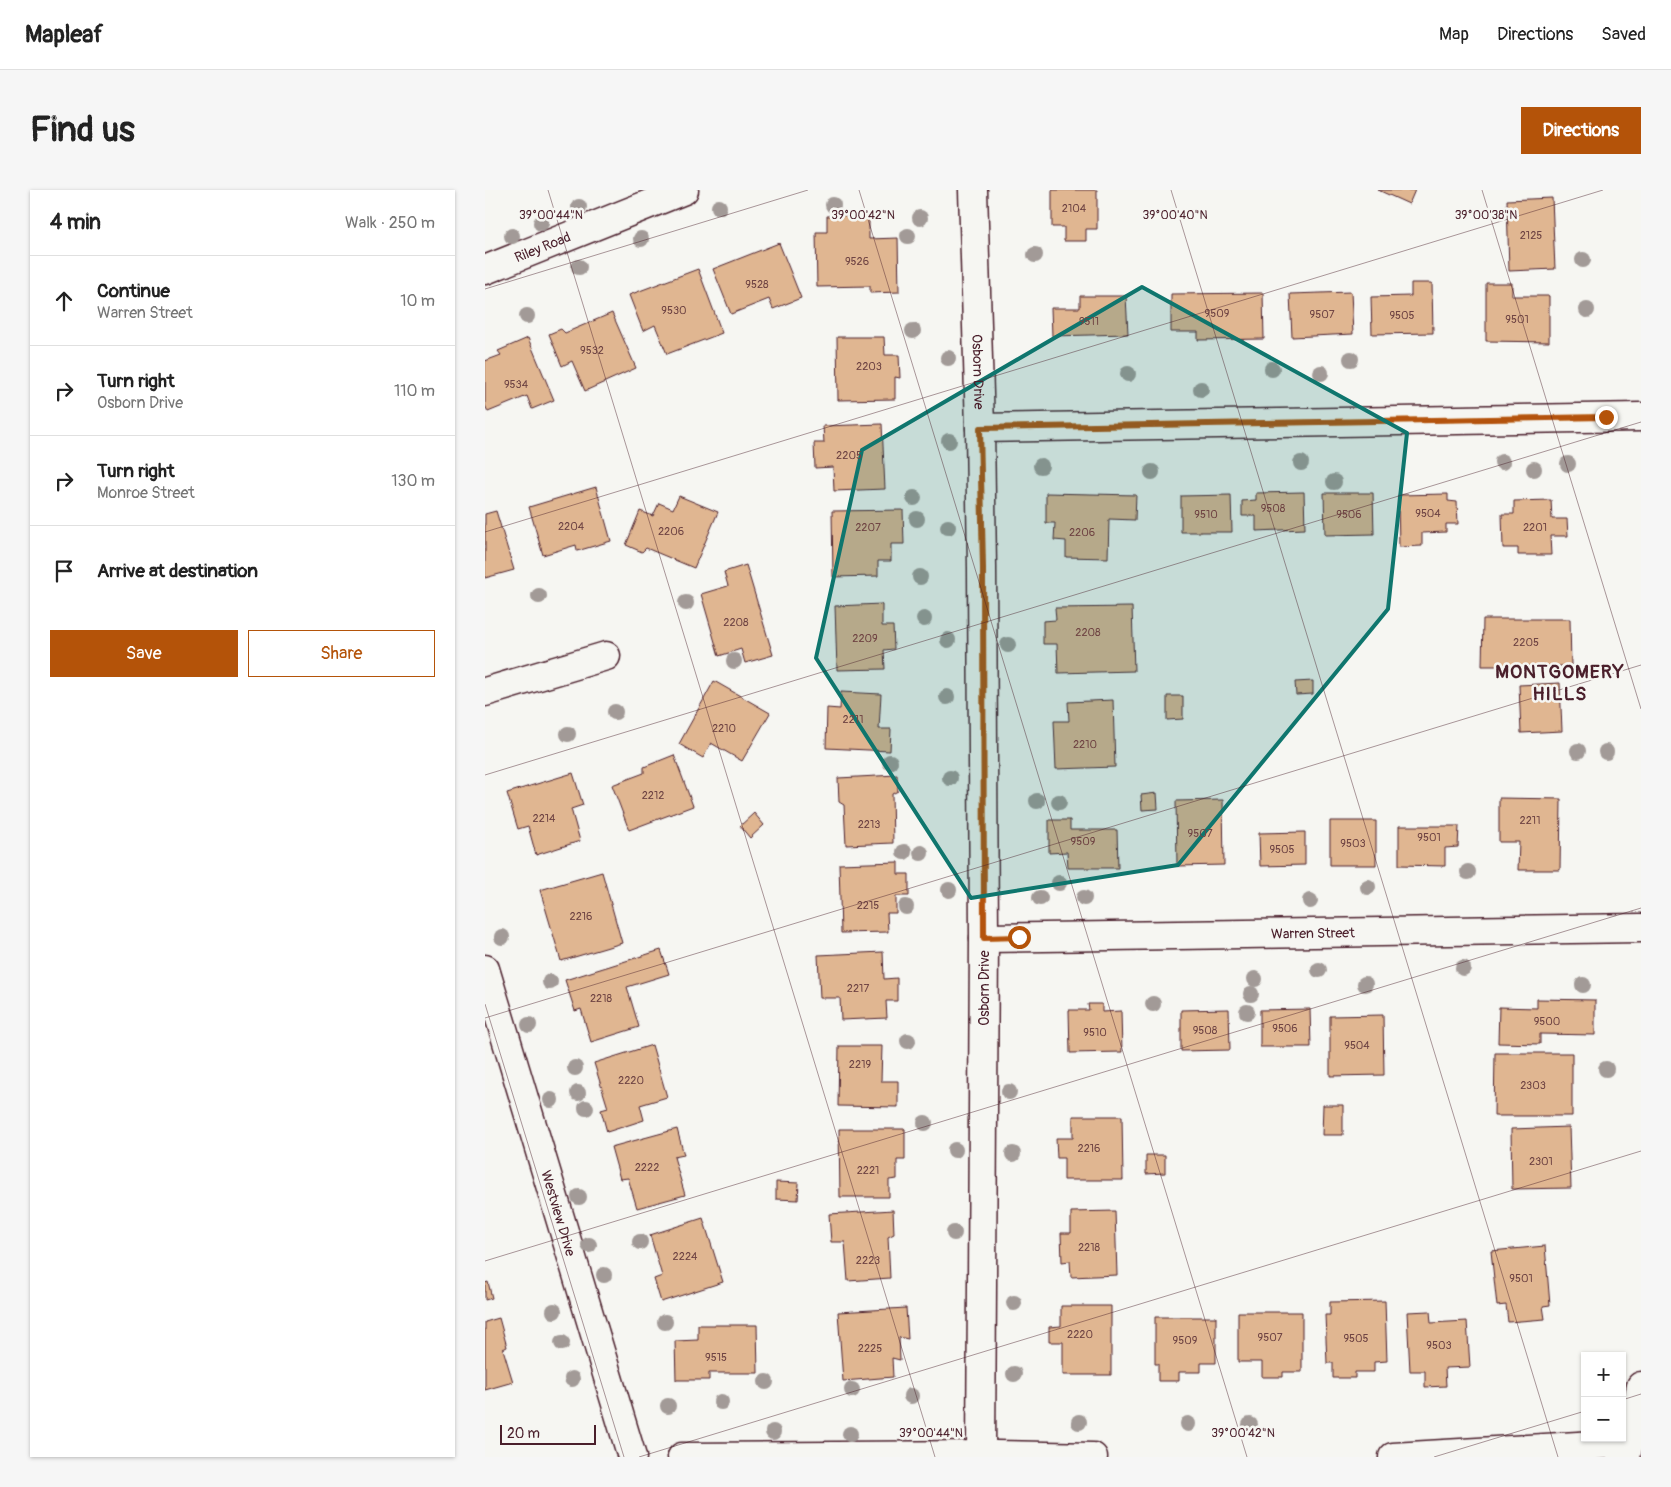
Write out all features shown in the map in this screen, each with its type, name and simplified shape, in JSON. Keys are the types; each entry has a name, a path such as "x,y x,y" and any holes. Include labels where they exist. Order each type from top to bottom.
{"street":[{"name":"Riley Road","path":"485,270 639,198 684,190"},
{"name":"Osborn Drive","path":"973,190 983,568 984,938 981,1456"},
{"path":"980,428 1641,416"},
{"path":"485,692 606,656"},
{"name":"Warren Street","path":"984,938 1641,928"},
{"name":"Westview Drive","path":"485,968 632,1457"},
{"path":"1393,1457 1627,1450 1641,1386"},
{"path":"682,1457 1093,1457"}],"highlighted area":[{"path":"1142,287 1407,433 1388,609 1178,865 971,898 816,658 862,450"}],"building":[{"path":"1052,190 1097,190 1097,229 1086,229 1086,241 1064,241 1064,227 1052,227"},
{"path":"1378,190 1415,190 1409,204"},
{"path":"1552,198 1555,269 1509,271 1507,200"},
{"path":"869,215 869,239 898,238 899,292 870,293 870,286 817,287 816,232 827,232 827,216"},
{"path":"779,243 801,298 773,309 769,299 731,314 713,269"},
{"path":"698,269 722,333 667,354 655,325 643,331 629,295"},
{"path":"1411,283 1432,283 1433,333 1372,334 1371,297 1411,296"},
{"path":"1486,283 1512,283 1512,296 1549,296 1549,342 1486,341"},
{"path":"1351,292 1353,334 1292,337 1290,294"},
{"path":"1263,293 1264,339 1198,340 1198,332 1171,332 1171,294"},
{"path":"1080,296 1126,296 1128,334 1052,336 1051,308 1080,308"},
{"path":"612,313 636,368 585,391 572,361 562,366 549,334 561,329 565,333"},
{"path":"837,337 884,337 885,355 899,355 900,378 895,377 895,399 838,400"},
{"path":"528,338 554,400 532,409 527,396 488,412 485,405 485,361 501,355 498,351"},
{"path":"882,424 885,489 834,491 833,467 815,468 814,443 824,443 823,426"},
{"path":"596,487 611,541 577,551 576,545 543,555 529,507"},
{"path":"1304,492 1305,529 1256,531 1256,516 1242,516 1242,501 1256,500 1256,493"},
{"path":"1046,493 1136,495 1135,520 1109,519 1108,558 1066,557 1066,541 1054,540 1055,523 1046,523"},
{"path":"1324,493 1373,493 1374,534 1325,535"},
{"path":"1448,494 1448,501 1457,502 1458,524 1446,524 1446,532 1422,533 1422,546 1399,547 1398,495"},
{"path":"1231,495 1232,532 1181,532 1181,496"},
{"path":"679,496 718,512 694,568 646,548 642,552 626,545 640,511 653,516 659,503 673,509"},
{"path":"1551,500 1552,519 1567,519 1568,536 1550,536 1551,555 1518,555 1518,548 1503,548 1502,514 1514,514 1514,501"},
{"path":"903,510 904,544 891,544 891,561 878,561 878,576 833,577 832,511"},
{"path":"496,511 514,570 485,578 485,514"},
{"path":"746,565 773,655 745,663 741,649 719,656 701,594 728,586 724,572"},
{"path":"882,604 882,626 893,626 894,649 884,650 885,669 837,670 835,606"},
{"path":"1132,607 1134,671 1058,673 1057,644 1043,644 1043,621 1056,620 1055,608"},
{"path":"1483,619 1570,619 1571,666 1482,666"},
{"path":"714,681 770,713 742,761 711,743 703,758 679,744"},
{"path":"1313,681 1313,694 1296,695 1295,682"},
{"path":"1560,683 1562,731 1521,733 1519,685"},
{"path":"841,692 881,694 879,729 891,729 890,751 826,748 827,708 840,709"},
{"path":"1167,696 1183,696 1183,719 1167,720"},
{"path":"1113,700 1115,767 1056,769 1054,721 1069,721 1068,702"},
{"path":"674,755 693,806 629,830 612,785 644,773 644,767"},
{"path":"573,773 583,805 571,809 580,841 536,855 528,826 518,829 507,793"},
{"path":"897,775 898,791 892,794 893,843 846,845 844,805 839,802 838,778"},
{"path":"1157,793 1158,809 1142,810 1141,795"},
{"path":"1499,798 1561,799 1560,870 1518,870 1519,842 1499,842"},
{"path":"1223,800 1224,865 1177,866 1176,801"},
{"path":"754,813 764,825 750,838 740,826"},
{"path":"1049,820 1070,820 1070,830 1117,830 1118,868 1068,868 1067,852 1049,853"},
{"path":"1330,821 1376,821 1376,865 1330,865"},
{"path":"1399,826 1459,826 1458,847 1445,848 1445,866 1399,865"},
{"path":"1305,832 1305,865 1260,866 1259,833"},
{"path":"898,862 898,874 909,874 909,896 896,896 896,913 887,913 888,932 841,933 839,864"},
{"path":"602,872 622,943 561,961 540,890"},
{"path":"661,950 669,974 627,987 639,1027 591,1042 581,1009 575,1011 565,980"},
{"path":"883,952 884,979 897,978 897,1001 886,1001 887,1018 841,1020 840,998 820,998 818,955"},
{"path":"1537,999 1595,1000 1595,1035 1540,1034 1540,1044 1498,1043 1499,1007 1537,1008"},
{"path":"1088,1004 1102,1004 1102,1012 1121,1011 1122,1052 1070,1053 1069,1010 1089,1010"},
{"path":"1229,1009 1230,1050 1181,1051 1181,1010"},
{"path":"1310,1009 1311,1047 1260,1047 1260,1010"},
{"path":"1383,1015 1384,1075 1330,1076 1330,1016"},
{"path":"652,1045 667,1097 640,1105 644,1120 607,1132 601,1110 608,1108 594,1063"},
{"path":"839,1046 882,1046 881,1081 898,1081 898,1107 838,1106"},
{"path":"1495,1053 1572,1053 1572,1116 1494,1116"},
{"path":"1323,1105 1343,1105 1343,1135 1322,1135"},
{"path":"1073,1116 1122,1116 1123,1180 1064,1180 1064,1158 1057,1158 1056,1138 1073,1138"},
{"path":"1569,1127 1571,1188 1512,1189 1511,1129"},
{"path":"677,1129 684,1155 674,1157 685,1195 637,1208 628,1178 620,1179 611,1147"},
{"path":"839,1129 905,1129 905,1160 897,1160 897,1179 889,1180 889,1197 840,1197"},
{"path":"1146,1155 1165,1155 1165,1173 1146,1174"},
{"path":"776,1182 799,1183 798,1200 776,1199"},
{"path":"893,1210 894,1234 888,1237 890,1278 848,1281 845,1242 831,1242 829,1214"},
{"path":"1115,1211 1117,1275 1071,1277 1070,1261 1062,1262 1061,1233 1071,1233 1071,1212"},
{"path":"703,1218 723,1282 661,1302 654,1279 662,1276 650,1235"},
{"path":"1545,1246 1550,1305 1543,1306 1545,1319 1508,1322 1506,1305 1497,1306 1491,1251"},
{"path":"488,1282 492,1298 485,1300 485,1283"},
{"path":"1385,1301 1387,1361 1374,1362 1374,1372 1355,1372 1355,1378 1333,1378 1333,1363 1327,1363 1325,1315 1330,1315 1330,1302"},
{"path":"1061,1306 1111,1306 1111,1375 1063,1375 1063,1342 1049,1342 1049,1327 1061,1326"},
{"path":"906,1308 908,1339 899,1337 900,1360 892,1358 893,1377 843,1381 838,1312"},
{"path":"1430,1311 1431,1323 1467,1321 1470,1367 1445,1368 1446,1386 1425,1387 1425,1371 1410,1371 1407,1312"},
{"path":"1238,1312 1302,1312 1302,1372 1283,1372 1283,1377 1262,1377 1262,1362 1238,1362"},
{"path":"1155,1317 1216,1317 1216,1363 1201,1363 1201,1372 1179,1372 1179,1381 1158,1381 1158,1364 1155,1364"},
{"path":"499,1318 507,1347 503,1349 513,1382 485,1390 485,1322"},
{"path":"698,1325 757,1325 758,1373 709,1373 709,1380 676,1380 675,1341 698,1340"}],"district":[{"name":"MONTGOMERY HILLS","path":"1560,683"}],"route":[{"path":"1019,937 984,938 983,568 980,428 1606,417"}]}
